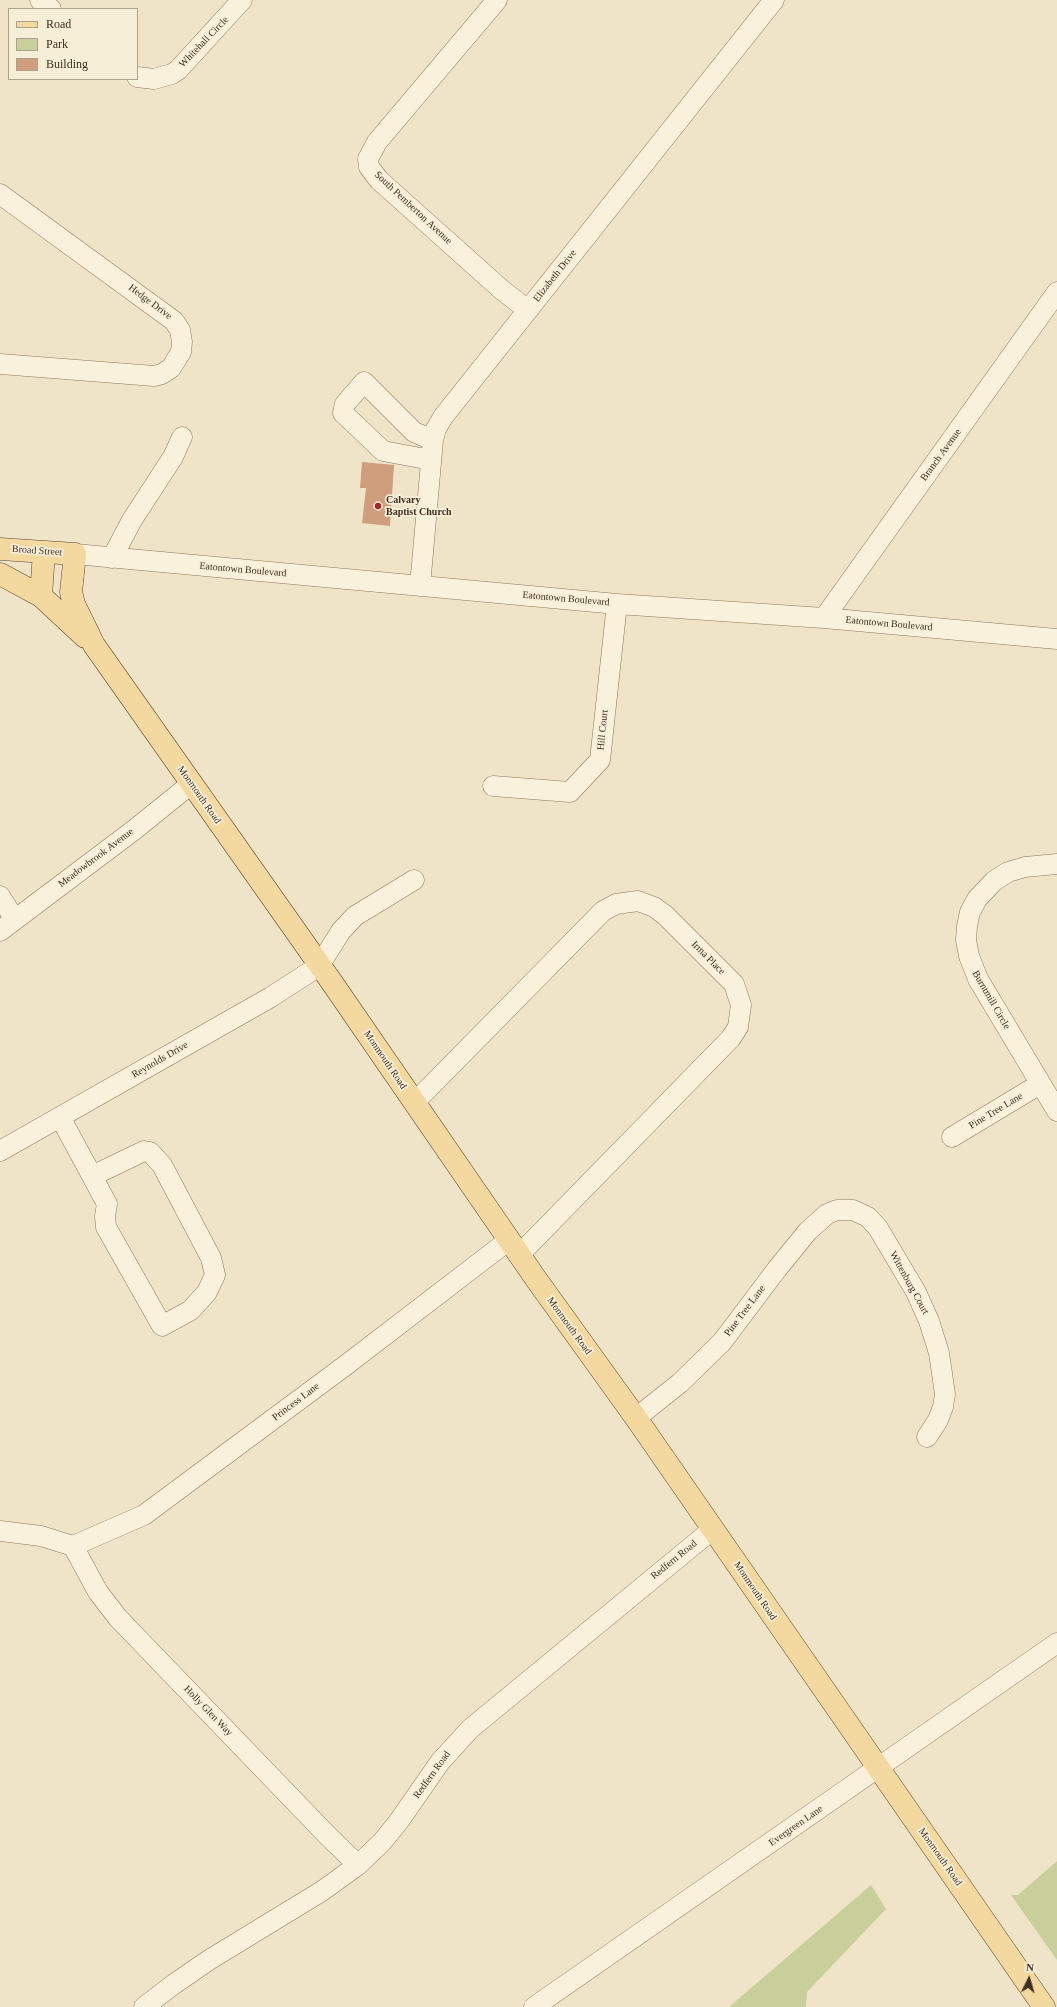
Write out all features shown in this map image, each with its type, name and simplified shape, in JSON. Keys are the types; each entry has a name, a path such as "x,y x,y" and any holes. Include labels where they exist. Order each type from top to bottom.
{"main road":[{"name":"Broad Street","path":"0,549 75,554"},
{"path":"41,596 44,552"},
{"name":"Monmouth Road","path":"75,554 71,592 74,604 94,645 514,1247 636,1418 1044,2007"},
{"name":"Monmouth Road","path":"0,574 41,596 94,645"}],"street":[{"path":"40,0 50,8"},
{"name":"Whitehall Circle","path":"138,77 154,79 172,74 178,70 242,0"},
{"name":"South Pemberton Avenue","path":"497,0 377,142 368,159 369,167 379,180 502,290 528,310"},
{"name":"Elizabeth Drive","path":"420,586 433,440 436,429 443,417 774,0"},
{"name":"Hedge Drive","path":"0,194 174,321 180,330 182,342 181,352 171,368 162,374 154,376 0,364"},
{"name":"Branch Avenue","path":"824,618 1057,292"},
{"path":"431,460 383,450 343,413 345,404 364,382 414,432 433,440"},
{"path":"112,558 132,520 173,457 182,437"},
{"name":"Eatontown Boulevard","path":"75,554 617,604 824,618 1057,639"},
{"name":"Hill Court","path":"493,786 570,792 600,760 617,604"},
{"name":"Meadowbrook Avenue","path":"8,925 134,830 191,784"},
{"name":"Burntmill Circle","path":"1057,864 1025,866 1008,872 994,881 977,899 970,912 967,926 968,951 973,969 1057,1111"},
{"path":"319,966 341,931 355,916 414,880"},
{"path":"0,896 8,925"},
{"name":"Irma Place","path":"414,1103 603,911 616,904 638,901 654,907 665,915 734,984 741,1005 739,1023 731,1038 514,1247"},
{"name":"Reynolds Drive","path":"0,1152 271,997 319,966"},
{"name":"Pine Tree Lane","path":"952,1137 1040,1084"},
{"path":"60,1118 107,1204 105,1216 106,1227 162,1326 191,1310 207,1292 215,1275 211,1258 162,1165 150,1152 144,1151 92,1176"},
{"name":"Pine Tree Lane","path":"636,1418 680,1383 722,1342 777,1269 808,1231 827,1214 837,1210 853,1210"},
{"name":"Wittenburg Court","path":"853,1210 868,1217 878,1228 916,1292 929,1321 939,1353 945,1394 938,1420 927,1437"},
{"name":"Princess Lane","path":"73,1546 144,1515 346,1365 514,1247"},
{"name":"Redfern Road","path":"144,2007 209,1960 322,1891 358,1865 382,1842 399,1821 440,1762 470,1729 713,1529"},
{"path":"0,1531 41,1536 73,1546"},
{"name":"Holly Glen Way","path":"73,1546 98,1592 118,1618 328,1836 358,1865"},
{"name":"Evergreen Lane","path":"534,2007 1057,1643"}],"green space":[{"path":"1057,1861 1057,1960 1011,1895 1018,1895"},
{"path":"871,1885 886,1909 807,1992 806,2007 729,2007"}],"building":[{"name":"Calvary Baptist Church","path":"362,462 394,465 390,526 362,523 366,488 360,488"}],"place":[{"name":"Calvary Baptist Church","path":"378,506"}]}
